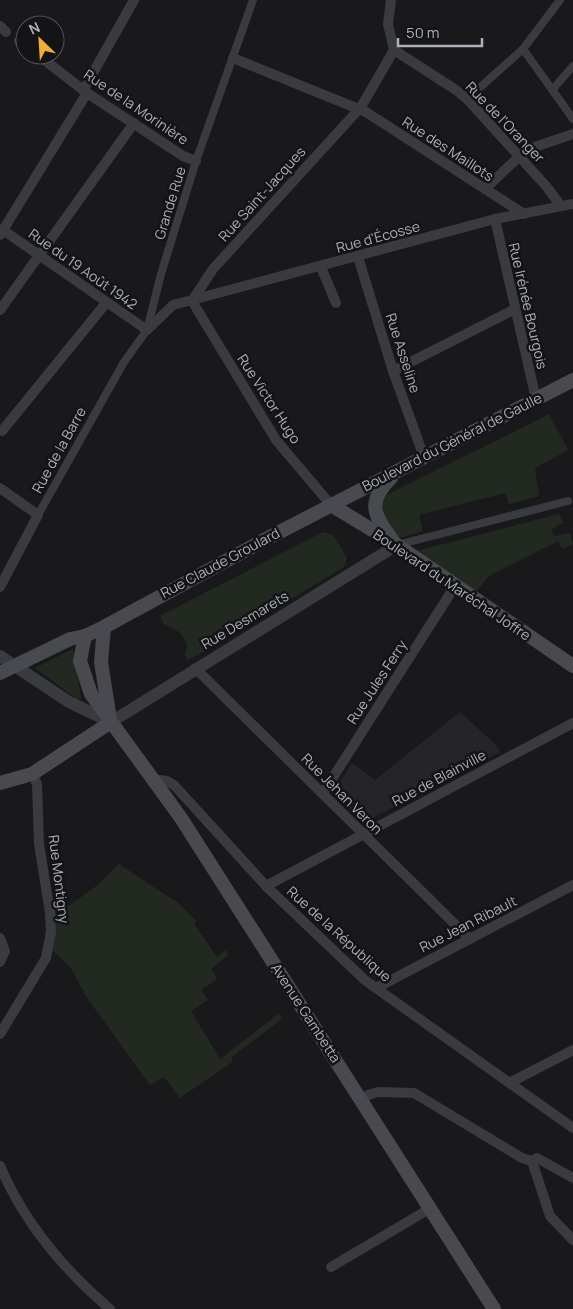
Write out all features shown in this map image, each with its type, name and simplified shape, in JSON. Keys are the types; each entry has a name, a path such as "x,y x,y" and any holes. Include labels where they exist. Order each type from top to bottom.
{"main road":[{"name":"Boulevard du Général de Gaulle","path":"331,505 573,380"},
{"path":"396,545 377,519 375,502 379,490 400,469"},
{"name":"Boulevard du Maréchal Joffre","path":"331,505 396,545 573,666"},
{"name":"Rue Claude Groulard","path":"0,673 70,639 85,636 107,625 331,505"},
{"path":"0,783 32,774 111,722 101,662 107,625"},
{"path":"85,636 92,652 101,662"},
{"name":"Avenue Gambetta","path":"85,636 80,661 91,694 181,818 494,1309"}],"street":[{"path":"2,232 85,91 134,0"},
{"name":"Grande Rue","path":"147,330 161,274 196,162 253,0"},
{"path":"391,0 388,24 394,50"},
{"path":"466,99 523,49 560,0"},
{"path":"523,49 573,119"},
{"name":"Rue de l'Oranger","path":"394,50 456,90 466,99 519,156 561,206"},
{"name":"Rue Saint-Jacques","path":"192,301 213,269 356,109 360,107 394,50"},
{"name":"Rue des Maillots","path":"233,58 366,112 524,214"},
{"name":"Rue de la Morinière","path":"51,65 85,91 183,156 196,162"},
{"path":"553,89 573,66"},
{"path":"0,310 134,123"},
{"path":"485,189 526,150 573,134"},
{"name":"Rue d'Écosse","path":"147,330 174,306 495,220 573,204"},
{"name":"Rue Irénée Bourgois","path":"495,220 536,399"},
{"name":"Rue du 19 Août 1942","path":"2,232 39,254 106,303 147,330"},
{"name":"Rue Asseline","path":"358,257 393,371 424,457"},
{"path":"321,267 336,303"},
{"name":"Rue Victor Hugo","path":"192,301 276,440 331,505"},
{"path":"2,431 106,303"},
{"path":"393,371 515,309"},
{"name":"Rue de la Barre","path":"0,588 38,515 124,362 147,330"},
{"path":"0,488 38,515"},
{"path":"396,545 568,501"},
{"name":"Rue Desmarets","path":"111,722 195,668 396,545"},
{"name":"Rue Jules Ferry","path":"323,794 455,586"},
{"path":"0,656 68,701 111,722"},
{"name":"Rue Jehan Veron","path":"195,668 470,939"},
{"name":"Rue de Blainville","path":"266,886 573,723"},
{"name":"Rue Montigny","path":"0,1034 32,978 46,958 51,932 50,913 39,844 37,784 32,774"},
{"name":"Rue de la République","path":"152,778 167,781 174,786 266,886 376,988 573,1128"},
{"path":"181,818 195,811"},
{"name":"Rue Jean Ribault","path":"376,988 573,885"},
{"path":"0,938 6,951 0,962"},
{"path":"509,1083 573,1050"},
{"path":"363,1101 368,1095 378,1092 414,1093 522,1158 532,1161 537,1158 573,1178"},
{"path":"532,1161 550,1216 573,1240"},
{"path":"0,1166 7,1183 46,1243 84,1286 110,1309"},
{"path":"331,1267 431,1208"}],"shaded area":[{"path":"549,414 568,450 535,468 539,496 509,504 505,493 419,515 423,531 400,538 380,519 379,509 384,496"},
{"path":"559,514 563,523 551,529 554,536 570,533 573,544 562,549 558,541 489,576 474,594 416,551"},
{"path":"323,532 333,535 347,558 344,567 187,661 185,655 187,645 181,633 164,624 160,616"},
{"path":"73,649 81,698 77,699 35,668"},
{"path":"460,712 496,745 500,752 369,820 360,819 334,793 334,790 352,763 375,780"},
{"path":"119,864 178,903 197,921 194,924 217,957 225,950 228,955 211,969 217,979 201,990 208,1000 191,1011 220,1059 279,1013 282,1019 232,1057 232,1062 180,1098 164,1077 150,1085 87,998 71,968 53,951 56,924 53,908 70,905 99,884"}]}
